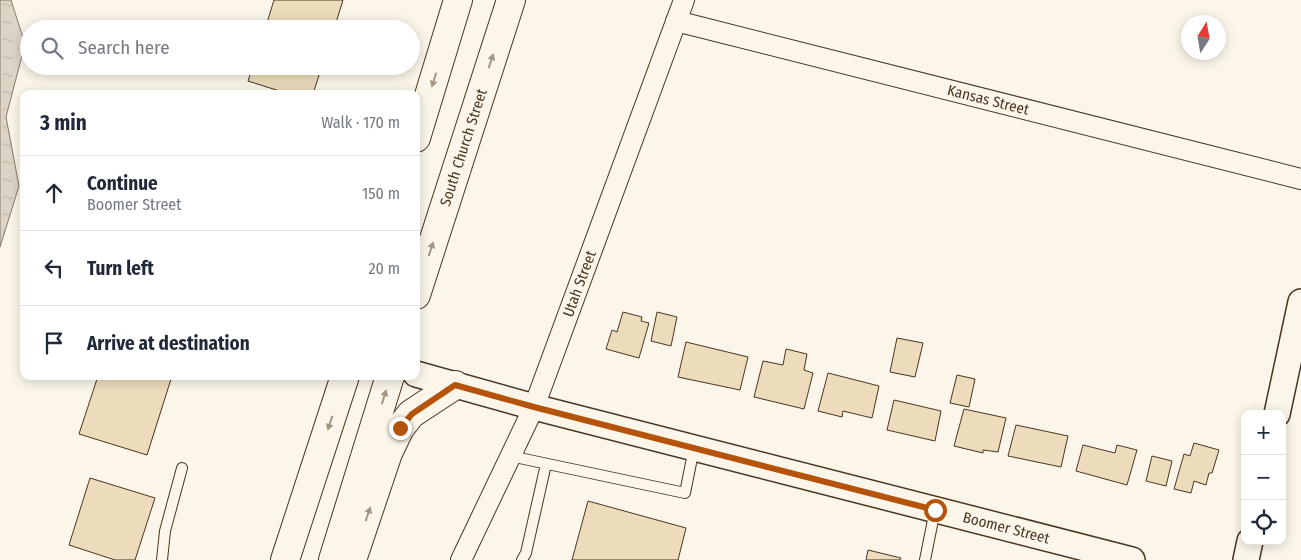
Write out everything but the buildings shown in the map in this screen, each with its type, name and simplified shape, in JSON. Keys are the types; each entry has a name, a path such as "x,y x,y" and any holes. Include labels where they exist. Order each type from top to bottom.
{"main road":[{"path":"420,125 458,0"},
{"name":"South Church Street","path":"420,283 511,0"},
{"path":"285,560 343,380"},
{"path":"333,560 389,380"},
{"path":"352,560 388,453 400,428 412,414 455,385"}],"street":[{"name":"Utah Street","path":"461,560 534,407 684,0"},
{"name":"Kansas Street","path":"676,21 1301,179"},
{"path":"1278,410 1301,302"},
{"name":"Boomer Street","path":"420,375 534,407 1132,560"},
{"path":"1246,560 1249,545"}],"lane":[{"path":"510,456 685,493 694,448"},
{"path":"522,560 526,553 546,464"},
{"path":"162,560 165,531 182,468"},
{"path":"925,560 935,510"}],"water":[{"path":"0,0 11,0 20,28 20,63 6,117 19,186 0,247"}],"route":[{"path":"400,428 412,414 455,385 935,510"}]}
